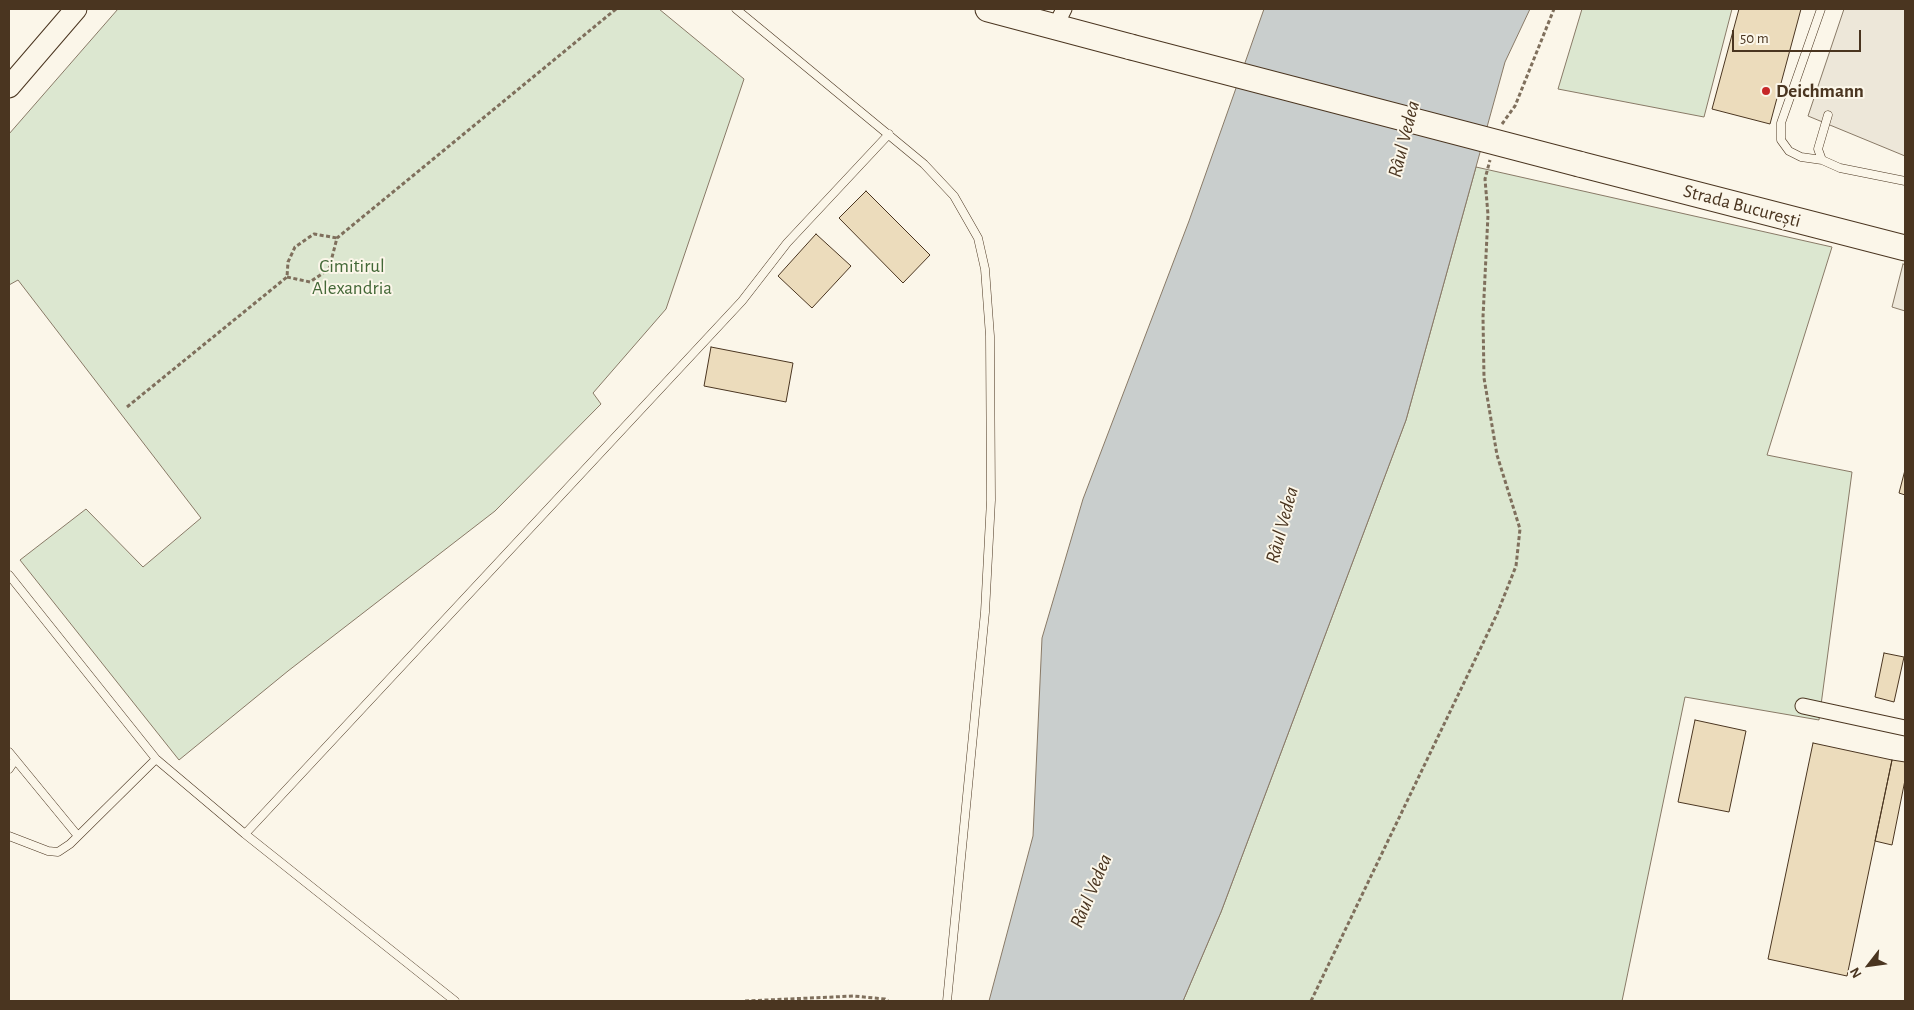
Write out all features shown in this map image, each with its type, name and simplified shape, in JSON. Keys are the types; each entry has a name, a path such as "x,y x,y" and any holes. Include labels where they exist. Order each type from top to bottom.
{"main road":[{"path":"9,87 76,9"},
{"name":"Strada București","path":"988,9 1060,18 1131,47 1905,248"}],"street":[{"path":"1803,706 1905,728"}],"lane":[{"path":"736,9 924,164 954,196 978,238 985,269 989,327 991,500 985,612 947,1001"},
{"path":"1821,9 1781,123 1781,140 1789,151 1801,157 1822,160 1840,168 1905,181"},
{"path":"1822,160 1818,149 1828,115"},
{"path":"245,834 742,301 787,243 888,134"},
{"path":"9,575 156,759 245,834 455,1001"},
{"path":"9,752 78,836"},
{"path":"9,836 48,851 58,852 78,836 156,759"},
{"path":"9,769 15,760"}],"path":[{"path":"287,278 310,282 329,268 337,238 616,9"},
{"path":"1498,128 1515,106 1554,9"},
{"path":"1311,1001 1497,614 1516,566 1520,529 1497,455 1484,378 1483,317 1488,215 1486,179 1492,154"},
{"path":"127,407 287,278 288,262 295,247 314,234 337,238"},
{"path":"745,1001 870,996 888,1001"}],"green space":[{"name":"Cimitirul Alexandria","path":"118,9 659,9 744,79 666,309 593,393 601,404 495,511 288,671 179,760 20,560 86,509 143,567 201,518 18,280 9,285 9,134"},
{"path":"1582,9 1732,9 1704,117 1558,89"},
{"path":"1476,167 1832,247 1767,455 1852,472 1819,720 1685,697 1622,1001 1183,1001 1221,912 1406,420"}],"shaded area":[{"path":"1844,9 1905,9 1905,156 1808,116"},
{"path":"1903,264 1905,265 1905,311 1892,307"}],"water":[{"name":"Râul Vedea","path":"1264,9 1530,9 1505,62 1406,420 1221,912 1183,1001 989,1001 1033,836 1042,638 1083,499 1189,221"}],"building":[{"path":"1739,9 1801,9 1770,124 1712,109"},
{"path":"866,191 930,255 903,283 839,218"},
{"path":"816,234 851,266 812,308 778,276"},
{"path":"711,347 793,363 786,402 704,386"},
{"path":"1905,470 1905,495 1899,493"},
{"path":"1884,653 1904,657 1894,702 1875,697"},
{"path":"1695,720 1746,731 1729,812 1678,802"},
{"path":"1813,743 1892,760 1847,976 1768,959"},
{"path":"1892,760 1905,762 1905,780 1892,845 1875,841"}],"place":[{"name":"Deichmann","path":"1766,91"}]}
